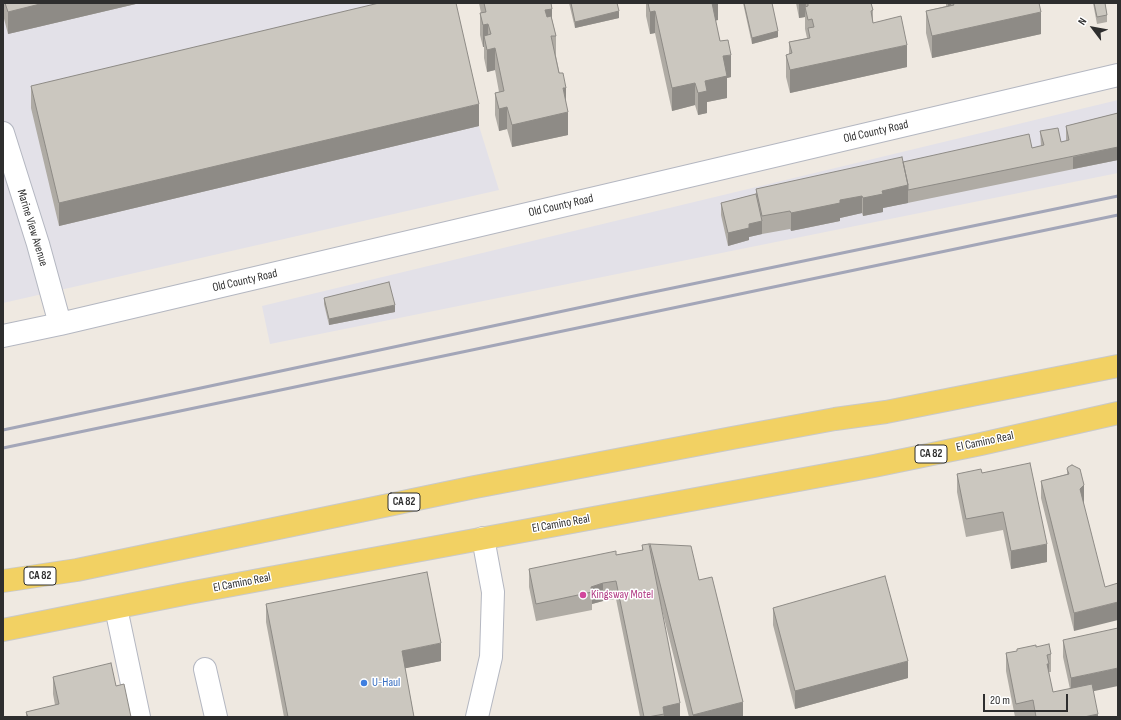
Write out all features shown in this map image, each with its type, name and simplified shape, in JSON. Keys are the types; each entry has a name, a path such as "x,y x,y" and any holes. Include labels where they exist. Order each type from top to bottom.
{"main road":[{"name":"CA 82","path":"3,581 77,570 506,481 739,436 835,419 886,412 1118,366"},
{"name":"El Camino Real","path":"3,630 483,538 874,466 1118,413"}],"street":[{"name":"Old County Road","path":"3,336 60,324 1118,75"},
{"name":"Marine View Avenue","path":"3,133 38,244 60,324"},
{"path":"477,717 491,657 493,592 483,538"},
{"path":"116,608 139,717"},
{"path":"205,669 216,717"}],"shaded area":[{"path":"3,3 451,3 479,126 499,190 3,303"},
{"path":"1118,100 1118,173 270,344 262,306"}],"building":[{"path":"5,3 44,3 8,12"},
{"path":"379,3 456,3 479,104 59,203 31,86"},
{"path":"484,3 551,3 552,9 545,10 547,17 551,16 556,36 551,36 559,73 563,73 566,88 563,88 568,112 512,125 507,107 499,109 495,93 504,91 495,48 487,50 484,36 491,34 488,24 483,25 480,13 486,12"},
{"path":"571,3 617,3 619,11 575,22"},
{"path":"648,3 712,3 720,41 728,40 731,55 723,56 727,76 705,81 707,91 698,93 695,83 672,88 655,11 650,12"},
{"path":"744,3 772,3 778,31 752,38"},
{"path":"808,3 871,3 873,10 871,11 873,23 901,16 907,45 790,70 786,55 792,53 789,42 810,38 808,28 814,27 812,19 808,20 805,7 808,6"},
{"path":"953,3 1039,3 1041,12 932,36 926,11 954,5"},
{"path":"1094,3 1105,3 1107,15 1097,17"},
{"path":"1118,113 1118,147 908,190 903,162 1029,134 1032,148 1044,145 1040,131 1058,128 1061,142 1069,140 1066,126"},
{"path":"902,157 908,185 882,191 883,194 840,200 840,203 791,213 790,211 762,216 756,189"},
{"path":"756,194 762,221 749,224 749,228 728,233 721,203"},
{"path":"389,282 395,305 329,319 324,298"},
{"path":"1030,463 1047,544 1011,551 1003,512 966,519 957,474 981,469 982,473"},
{"path":"1072,465 1080,469 1084,485 1080,489 1105,587 1118,583 1118,602 1074,613 1041,481 1069,474 1067,469"},
{"path":"649,544 680,703 663,707 664,714 644,717 616,581 591,587 592,592 536,604 529,569 616,551 616,555 643,550 642,545"},
{"path":"650,544 691,546 699,580 712,577 743,702 693,715"},
{"path":"427,572 441,643 402,651 414,717 288,717 266,604"},
{"path":"885,576 908,661 795,691 773,608"},
{"path":"1118,628 1118,668 1071,678 1063,640"},
{"path":"1049,644 1051,654 1047,655 1049,664 1047,664 1053,692 1092,684 1098,714 1084,717 1036,717 1033,700 1016,704 1006,653 1036,645 1036,647"},
{"path":"111,663 116,686 124,684 131,717 28,717 26,712 59,704 53,677"}],"railway":[{"path":"3,430 634,296 1118,196"},
{"path":"3,448 1118,215"}],"place":[{"name":"Kingsway Motel","path":"583,595"},
{"name":"U-Haul","path":"364,683"}]}
